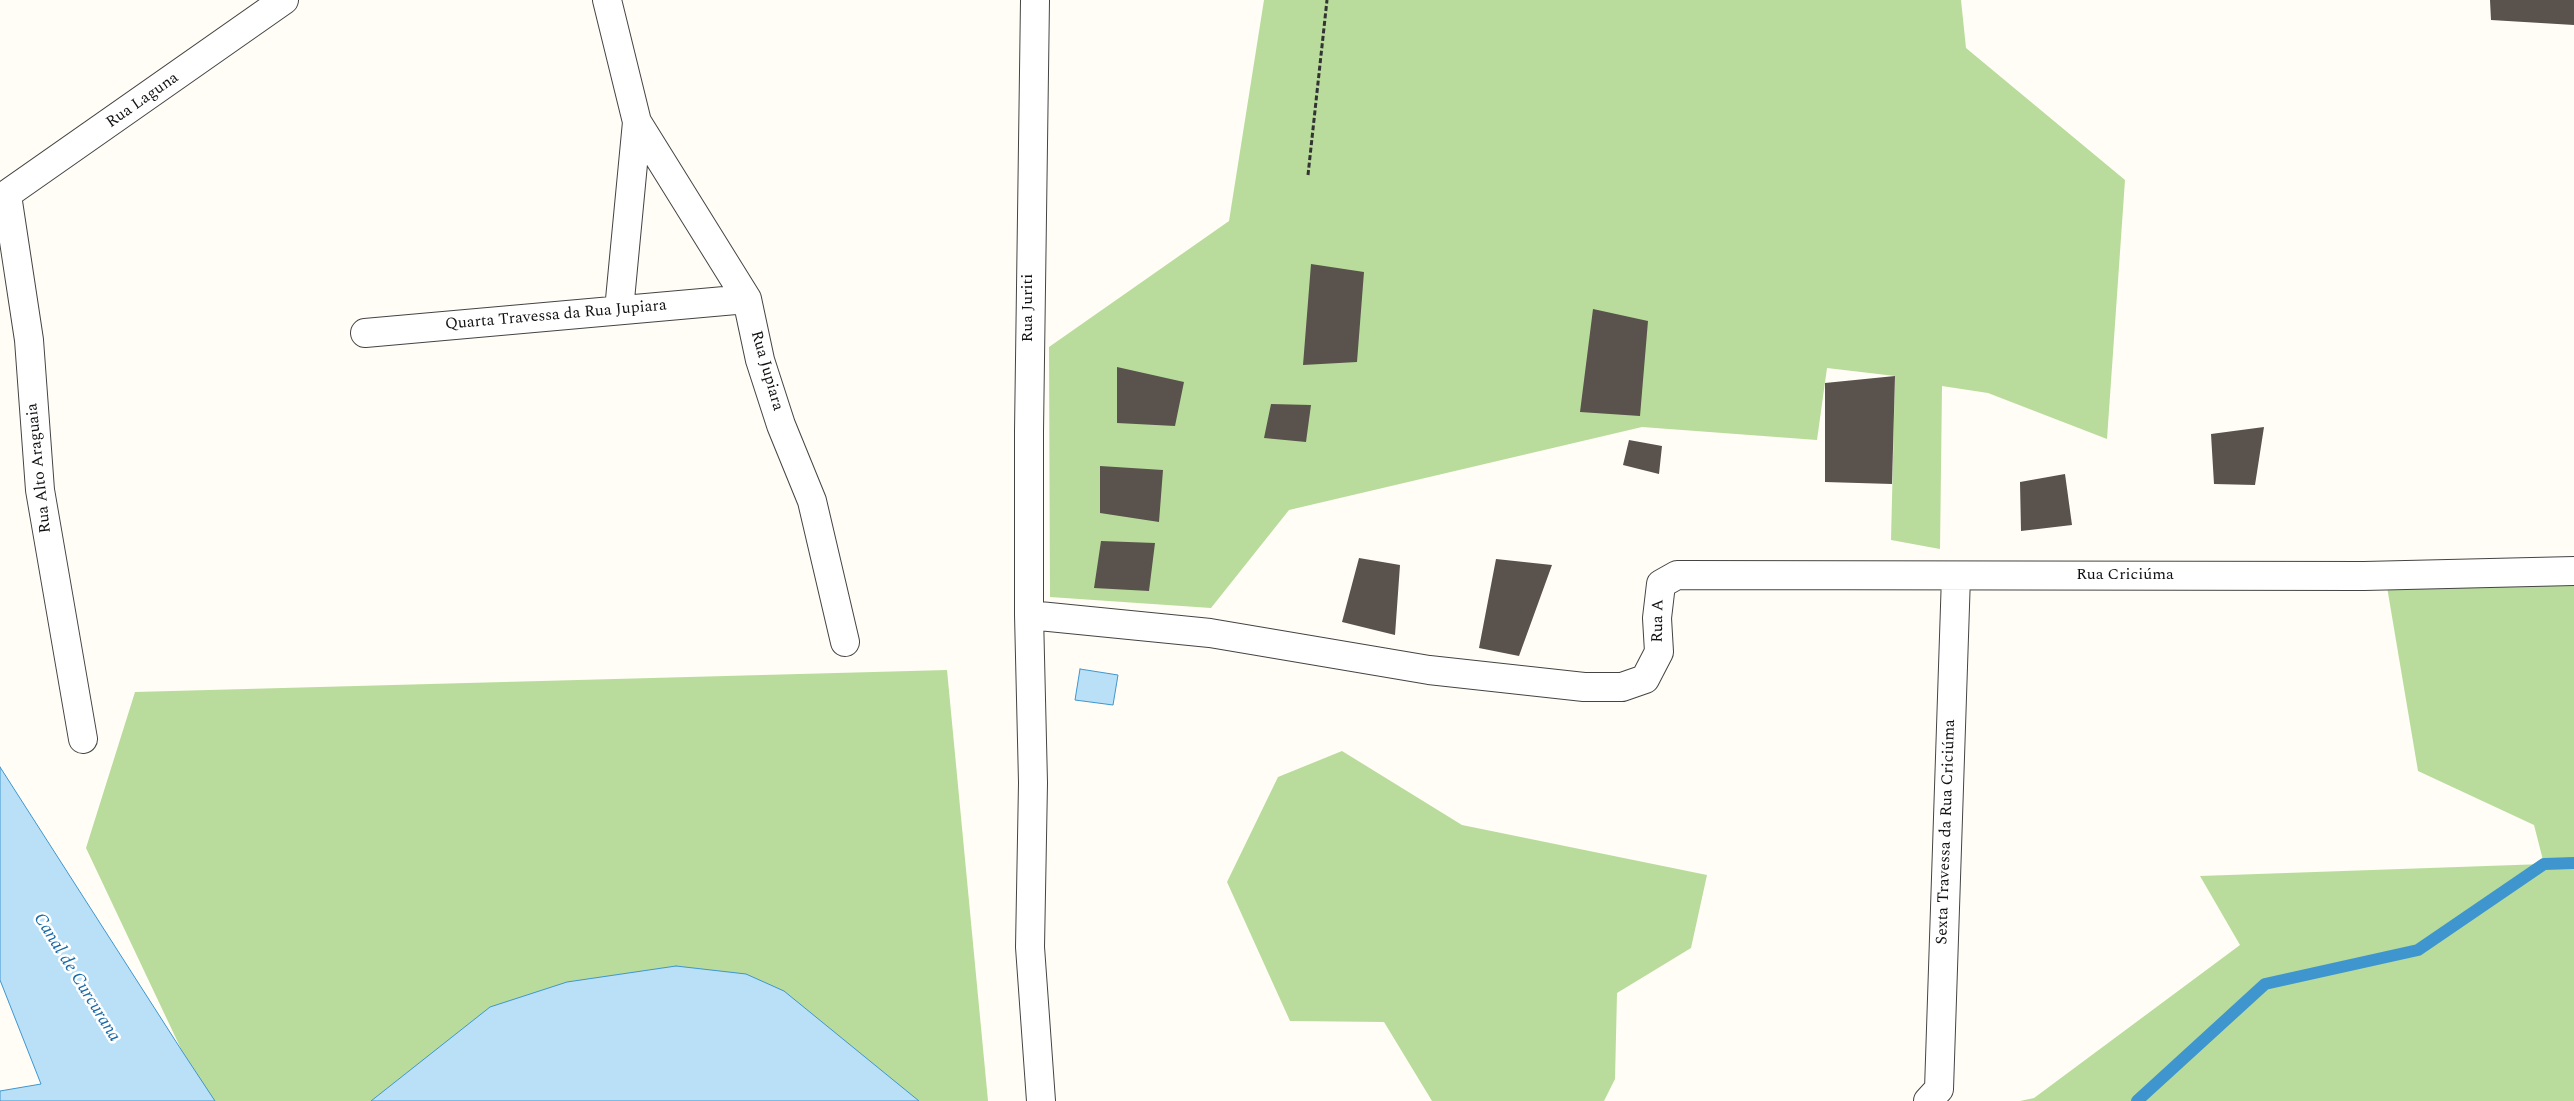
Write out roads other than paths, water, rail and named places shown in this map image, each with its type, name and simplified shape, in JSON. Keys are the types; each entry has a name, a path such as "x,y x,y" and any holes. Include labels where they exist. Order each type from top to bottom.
{"street":[{"name":"Rua Laguna","path":"3,197 284,0"},
{"name":"Rua Jupiara","path":"607,0 637,122 747,299 760,360 775,406 812,501 845,642"},
{"name":"Rua Juriti","path":"1035,0 1030,267 1029,615 1033,783 1030,947 1041,1101"},
{"name":"Rua Jupiara","path":"619,310 637,122"},
{"name":"Rua Alto Araguaia","path":"3,197 29,340 40,490 83,739"},
{"name":"Quarta Travessa da Rua Jupiara","path":"366,333 747,299"},
{"name":"Rua Criciúma","path":"1677,575 2364,576 2574,571"},
{"name":"Rua A","path":"1029,615 1210,633 1429,670 1584,687 1622,687 1645,679 1659,652 1657,618 1661,584 1677,575"},
{"name":"Sexta Travessa da Rua Criciúma","path":"1934,1095 1956,576"}],"water":[{"path":"1080,669 1118,675 1113,705 1075,700"},
{"name":"Canal de Curcurana","path":"0,767 215,1101 0,1101 0,1091 41,1084 0,980"},
{"path":"676,966 746,974 784,991 919,1101 371,1101 490,1007 567,982"}],"waterway":[{"path":"2137,1101 2265,984 2418,950 2544,864 2574,863"}]}
